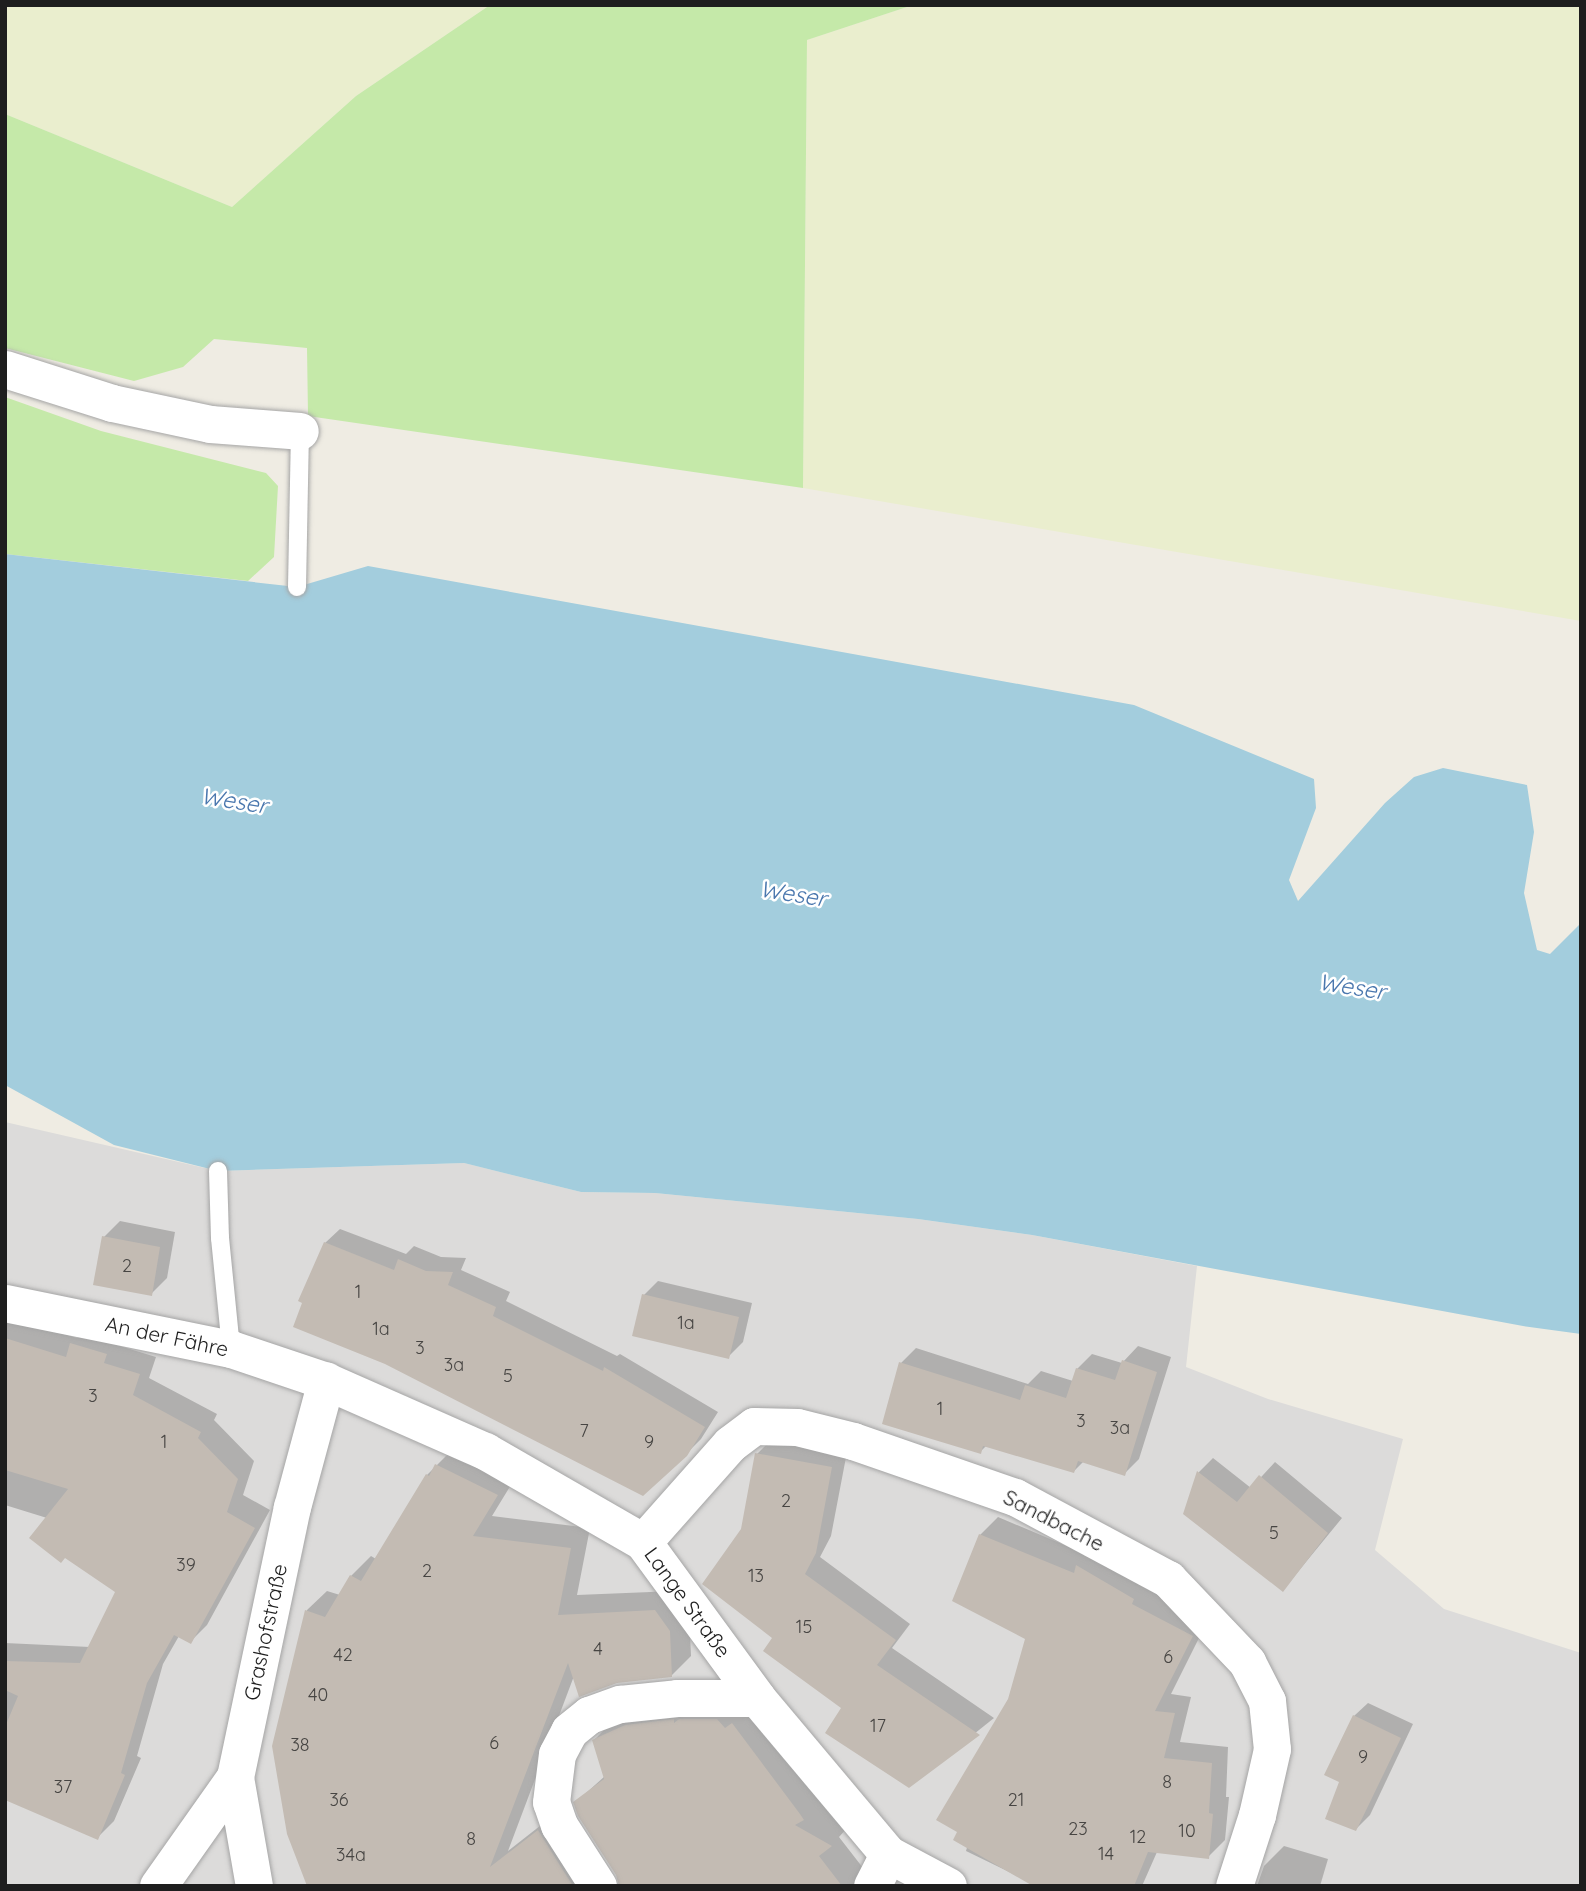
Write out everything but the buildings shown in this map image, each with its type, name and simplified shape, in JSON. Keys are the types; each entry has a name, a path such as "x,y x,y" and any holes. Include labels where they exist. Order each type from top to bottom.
{"street":[{"path":"5,369 112,403 210,424 300,432"},
{"name":"An der Fähre","path":"5,1303 230,1349 326,1381"},
{"name":"Lange Straße","path":"326,1381 485,1451 643,1542 880,1870 948,1886"},
{"name":"Grashofstraße","path":"254,1886 234,1777 292,1507 326,1381"},
{"name":"Sandbache","path":"643,1542 730,1444 754,1426 797,1427 853,1441 1015,1497 1168,1579 1247,1662 1267,1701 1272,1749 1257,1815 1234,1886"},
{"path":"598,1886 559,1825 551,1802 557,1754 569,1731 589,1715 620,1703 677,1698 757,1698"},
{"path":"158,1886 234,1777"}],"lane":[{"path":"297,587 300,432"},
{"path":"218,1171 220,1238 230,1349"}],"shaded area":[{"path":"5,1122 218,1171 464,1163 581,1192 655,1193 918,1219 1032,1235 1197,1266 1186,1367 1268,1399 1403,1439 1375,1550 1444,1609 1581,1653 1581,1886 5,1886"}],"green space":[{"path":"5,5 490,5 356,96 232,207 5,114"},
{"path":"490,5 913,5 807,40 803,488 308,416 307,348 214,339 183,367 134,381 5,348 5,114 232,207 356,96"},
{"path":"913,5 1581,5 1581,621 803,488 807,40"},
{"path":"5,397 101,431 266,473 278,486 274,557 248,581 5,554"}],"water":[{"name":"Weser","path":"5,554 297,587 368,566 1134,705 1314,779 1316,808 1289,880 1298,901 1385,803 1414,777 1443,768 1527,785 1534,832 1524,893 1537,950 1550,954 1581,923 1581,1334 1523,1326 1032,1235 918,1219 655,1193 581,1192 464,1163 218,1171 114,1145 5,1085"}]}
